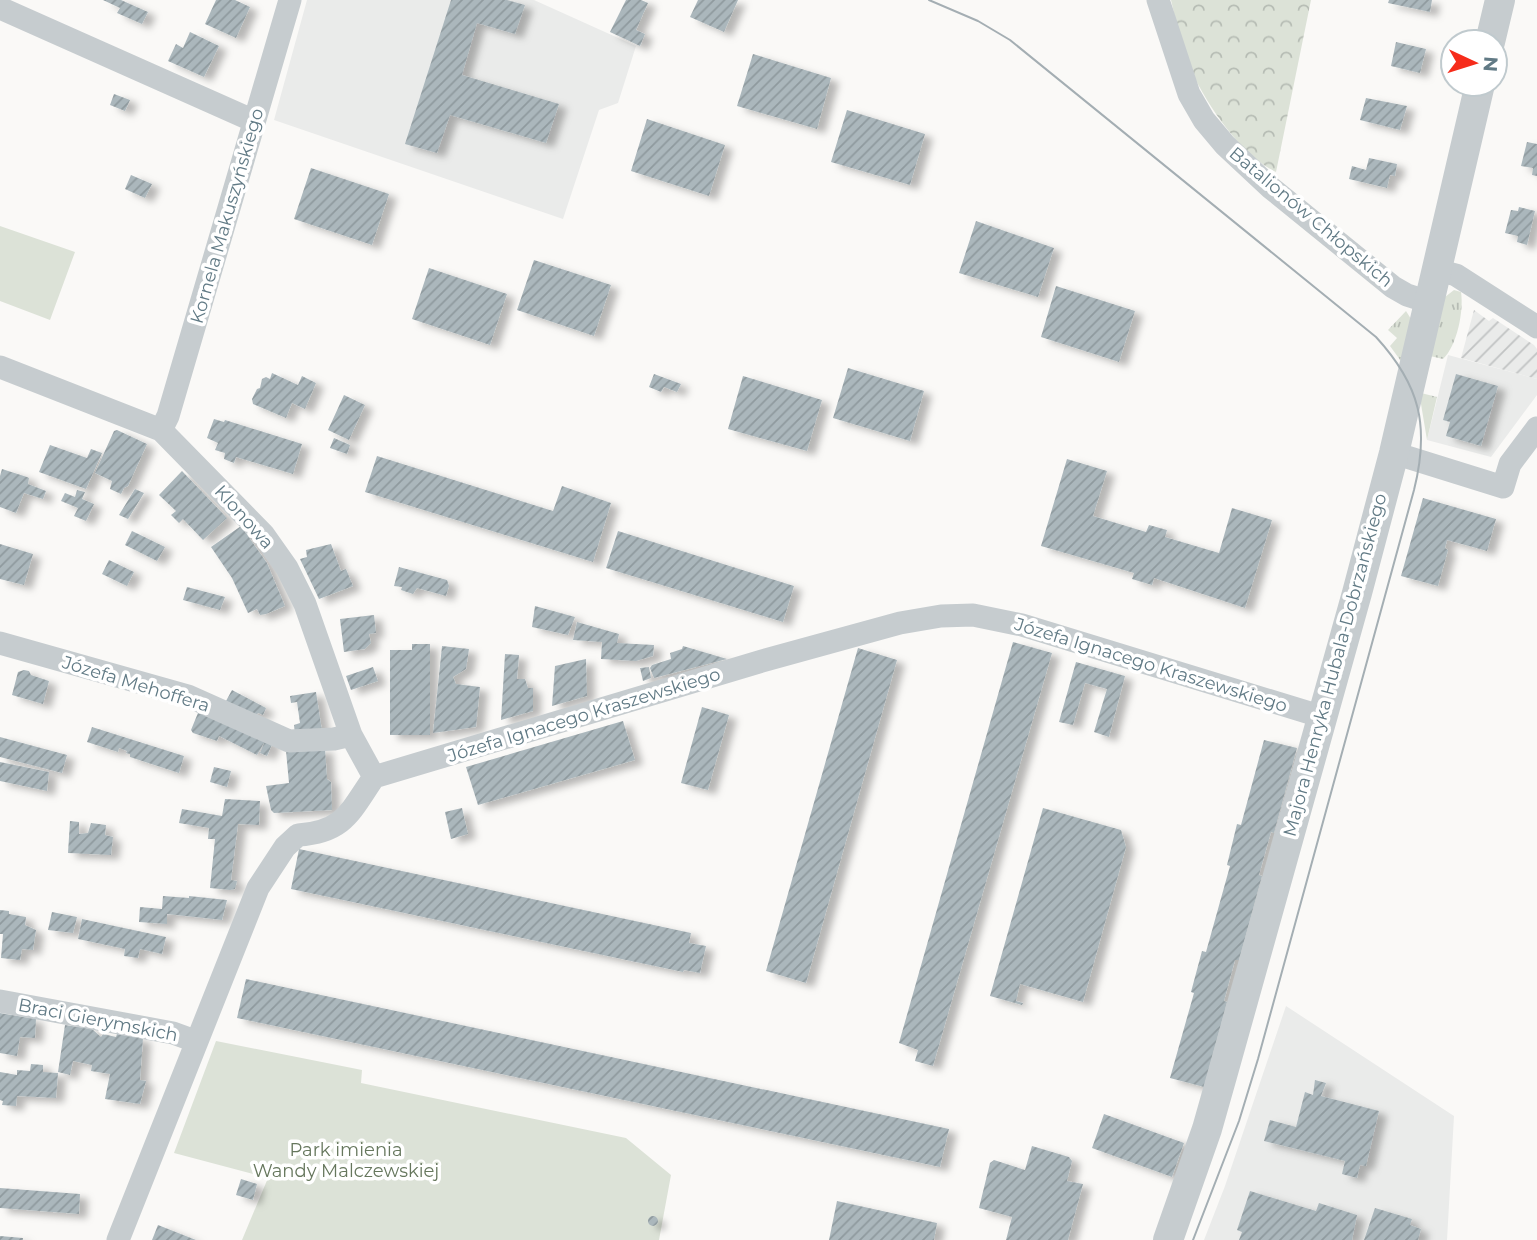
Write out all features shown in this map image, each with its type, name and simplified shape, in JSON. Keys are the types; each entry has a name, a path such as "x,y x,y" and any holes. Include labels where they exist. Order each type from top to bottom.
{"street":[{"name":"Kornela Makuszyńskiego","path":"161,430 168,416 290,0"},
{"name":"Batalionów Chłopskich","path":"1158,0 1189,94 1204,120 1225,145 1271,187 1394,287 1407,295 1429,302"},
{"path":"1493,28 1500,0"},
{"path":"0,8 254,121"},
{"name":"Majora Henryka Hubala-Dobrzańskiego","path":"1168,1240 1211,1115 1323,717 1394,453 1477,98"},
{"path":"1437,270 1455,275 1537,327"},
{"name":"Klonowa","path":"0,367 161,430 263,534 287,568 305,604 351,735 374,777"},
{"path":"1394,453 1503,486 1510,464 1537,428"},
{"name":"Józefa Ignacego Kraszewskiego","path":"374,777 762,661 900,623 941,615 972,615 1022,625 1323,717"},
{"name":"Józefa Mehoffera","path":"0,643 188,696 289,741 334,739 351,735"},
{"path":"118,1240 258,888 285,848 298,835 317,834 334,828 349,814 374,777"},
{"name":"Braci Gierymskich","path":"0,1001 173,1032 195,1041"}],"shaded area":[{"path":"307,0 534,0 636,46 618,103 599,110 563,219 274,120"},
{"path":"1474,310 1489,321 1493,318 1534,345 1537,349 1537,379 1461,358"},
{"path":"1448,355 1537,379 1537,395 1491,457 1427,440"},
{"path":"1286,1006 1454,1116 1447,1240 1204,1240"}],"green space":[{"path":"1171,0 1311,0 1276,172 1262,164 1236,140 1203,93 1185,56"},
{"path":"0,226 75,252 50,320 0,301"},
{"path":"1454,290 1461,292 1462,300 1456,337 1443,359 1430,356 1445,297"},
{"path":"1406,311 1411,319 1403,364 1390,346 1397,338 1388,330"},
{"path":"1421,393 1437,397 1427,440 1420,398"},
{"name":"Park imienia Wandy Malczewskiej","path":"216,1041 362,1070 361,1083 626,1138 671,1175 659,1240 242,1240 268,1178 174,1153"}],"building":[{"path":"103,0 121,0 148,12 142,24 117,13 120,8"},
{"path":"216,0 235,0 250,7 236,38 205,24"},
{"path":"451,0 507,0 525,5 515,34 477,23 462,75 559,104 546,143 450,115 437,153 405,144"},
{"path":"626,0 648,3 636,30 645,34 640,46 610,32"},
{"path":"698,0 738,0 724,32 690,17"},
{"path":"1389,0 1432,0 1430,12 1388,3"},
{"path":"190,32 219,46 204,77 168,61 176,44 183,48"},
{"path":"1396,42 1426,49 1420,73 1391,66"},
{"path":"753,54 831,78 817,129 737,106"},
{"path":"114,94 130,100 125,111 110,105"},
{"path":"1366,98 1407,106 1400,130 1360,120"},
{"path":"847,110 925,134 910,185 831,162"},
{"path":"647,119 725,145 709,196 631,171"},
{"path":"1527,142 1537,144 1537,176 1532,175 1533,168 1521,166"},
{"path":"1369,158 1397,164 1395,176 1390,175 1387,188 1349,179 1352,166 1366,170"},
{"path":"311,168 389,194 372,245 294,219"},
{"path":"131,175 152,184 145,198 125,189"},
{"path":"1519,207 1535,211 1527,245 1517,242 1518,236 1505,233 1511,210 1518,211"},
{"path":"976,221 1054,248 1038,297 959,273"},
{"path":"534,260 611,285 594,336 517,310"},
{"path":"429,268 507,294 490,345 412,319"},
{"path":"1056,286 1135,311 1119,362 1041,337"},
{"path":"848,368 924,391 910,441 833,418"},
{"path":"272,373 298,385 302,376 316,383 305,409 292,403 286,418 253,404 252,399 260,388 262,379 270,379"},
{"path":"654,374 681,384 677,392 664,387 661,392 649,387"},
{"path":"1456,374 1498,386 1481,446 1446,436 1450,422 1443,420"},
{"path":"743,376 822,400 807,451 728,429"},
{"path":"344,395 365,405 349,440 328,430"},
{"path":"214,419 302,444 293,474 236,457 234,463 224,459 225,453 215,450 218,443 207,438"},
{"path":"114,431 147,444 128,486 121,494 110,489 112,481 95,473"},
{"path":"334,438 350,445 347,454 330,448"},
{"path":"50,445 87,458 91,449 102,453 86,489 39,472"},
{"path":"377,456 553,511 562,486 611,503 593,562 365,492"},
{"path":"1067,459 1107,471 1093,516 1146,532 1149,525 1167,530 1165,537 1219,553 1232,508 1272,520 1245,608 1154,578 1152,585 1132,579 1134,573 1041,546"},
{"path":"2,469 29,478 28,484 46,491 43,499 24,493 16,513 0,507"},
{"path":"182,471 227,518 203,540 183,519 179,523 171,515 176,511 159,495"},
{"path":"135,489 144,493 128,519 119,515"},
{"path":"77,490 85,492 82,499 94,504 86,521 74,516 78,508 61,501 65,493 75,497"},
{"path":"1423,498 1496,519 1487,551 1447,540 1445,548 1448,550 1438,586 1401,576"},
{"path":"241,526 267,563 285,606 266,614 260,615 257,609 248,613 232,578 211,547"},
{"path":"132,531 165,547 157,561 125,545"},
{"path":"618,531 794,586 783,622 606,568"},
{"path":"0,544 33,554 24,585 0,579"},
{"path":"331,544 341,571 346,569 353,586 319,599 300,559 307,557 306,550"},
{"path":"109,560 134,572 127,586 102,574"},
{"path":"399,567 447,580 449,586 446,596 417,588 413,594 401,590 402,587 394,586"},
{"path":"187,587 225,597 220,610 183,600"},
{"path":"535,606 575,617 568,635 532,627"},
{"path":"374,615 376,633 369,634 371,643 365,649 344,652 340,619"},
{"path":"577,622 619,634 617,643 654,645 653,656 636,661 601,659 602,642 573,640"},
{"path":"1013,642 1052,653 933,1066 915,1061 918,1050 899,1043"},
{"path":"412,644 430,644 430,735 390,735 390,650 412,650"},
{"path":"442,646 469,649 466,669 453,677 456,684 480,687 476,727 433,733"},
{"path":"683,646 727,659 654,678 650,668 652,665 671,659 670,653 682,649"},
{"path":"858,648 897,660 806,983 766,971"},
{"path":"505,654 519,655 517,679 525,679 528,688 533,688 533,711 501,720"},
{"path":"586,659 587,696 552,706 555,666"},
{"path":"1076,662 1125,676 1109,737 1094,732 1107,689 1085,683 1073,725 1059,722"},
{"path":"373,667 378,681 351,690 346,676"},
{"path":"649,667 651,678 643,681 640,668"},
{"path":"24,670 49,681 43,704 12,695 18,672"},
{"path":"232,690 266,708 263,715 258,713 255,717 226,701"},
{"path":"316,692 322,731 295,735 294,725 300,723 297,702 291,703 290,696"},
{"path":"702,707 729,715 708,790 681,783"},
{"path":"200,708 273,742 267,756 260,753 265,741 257,755 219,736 217,741 193,733 191,730"},
{"path":"623,721 635,760 478,805 466,767"},
{"path":"92,727 184,756 179,773 130,757 127,751 119,748 118,752 87,742"},
{"path":"0,737 67,755 62,773 0,757"},
{"path":"1264,740 1297,748 1274,833 1271,832 1259,875 1262,876 1239,960 1235,960 1224,1001 1227,1002 1204,1087 1170,1078 1194,993 1191,992 1202,951 1206,952 1230,866 1227,865 1237,824 1241,825"},
{"path":"325,748 327,779 331,782 332,810 274,813 266,786 289,783 286,751"},
{"path":"0,762 49,772 47,791 0,781"},
{"path":"214,767 231,771 227,787 210,782"},
{"path":"225,799 260,801 259,825 238,824 231,880 237,881 235,889 230,890 210,888 215,839 208,839 209,828 179,823 182,809 222,816"},
{"path":"462,808 468,834 451,839 445,812"},
{"path":"1043,808 1121,830 1126,847 1083,1002 1020,984 1016,1001 1023,1003 1022,1005 990,996"},
{"path":"70,821 79,822 79,834 88,833 91,823 106,825 105,835 113,837 111,855 68,853"},
{"path":"299,849 691,933 689,943 706,946 700,973 683,972 291,889"},
{"path":"163,896 227,900 222,920 167,914 167,924 139,922 140,907 162,909"},
{"path":"0,910 26,917 25,925 36,930 33,950 22,949 20,960 1,958 3,934 0,934"},
{"path":"52,912 77,917 73,933 48,930"},
{"path":"82,919 166,937 162,954 140,949 138,958 124,956 125,949 78,939"},
{"path":"246,979 949,1129 940,1167 237,1018"},
{"path":"0,1013 36,1019 35,1038 20,1037 17,1056 0,1053"},
{"path":"65,1025 92,1029 101,1037 103,1034 116,1037 117,1034 143,1038 140,1080 146,1081 140,1104 105,1099 110,1074 91,1071 92,1065 73,1061 70,1075 58,1072"},
{"path":"31,1064 43,1065 43,1072 58,1073 56,1098 17,1096 16,1106 2,1105 0,1072 17,1075 17,1070 30,1071"},
{"path":"1315,1080 1326,1083 1321,1096 1379,1111 1366,1166 1360,1165 1357,1178 1342,1174 1345,1161 1264,1141 1270,1120 1296,1127 1305,1092 1313,1095"},
{"path":"1104,1114 1184,1143 1172,1177 1092,1148"},
{"path":"1032,1146 1069,1157 1072,1161 1067,1181 1083,1184 1068,1240 1006,1240 1012,1217 979,1208 990,1163 994,1160 1025,1170"},
{"path":"241,1179 257,1184 253,1200 236,1195"},
{"path":"0,1188 80,1194 79,1214 0,1208"},
{"path":"1250,1191 1316,1211 1319,1203 1357,1215 1352,1240 1239,1240 1242,1232 1237,1230"},
{"path":"837,1201 937,1223 934,1240 829,1240"},
{"path":"1375,1208 1412,1219 1410,1225 1421,1229 1418,1240 1364,1240"},
{"path":"653,1216 658,1221 653,1226 648,1221"},
{"path":"158,1225 196,1240 152,1240"},
{"path":"0,1236 23,1238 23,1240 0,1240"}],"tram line":[{"path":"929,0 978,21 1010,40 1376,337 1403,372 1418,407 1421,446 1414,490 1258,1059 1239,1121 1193,1240"}]}
